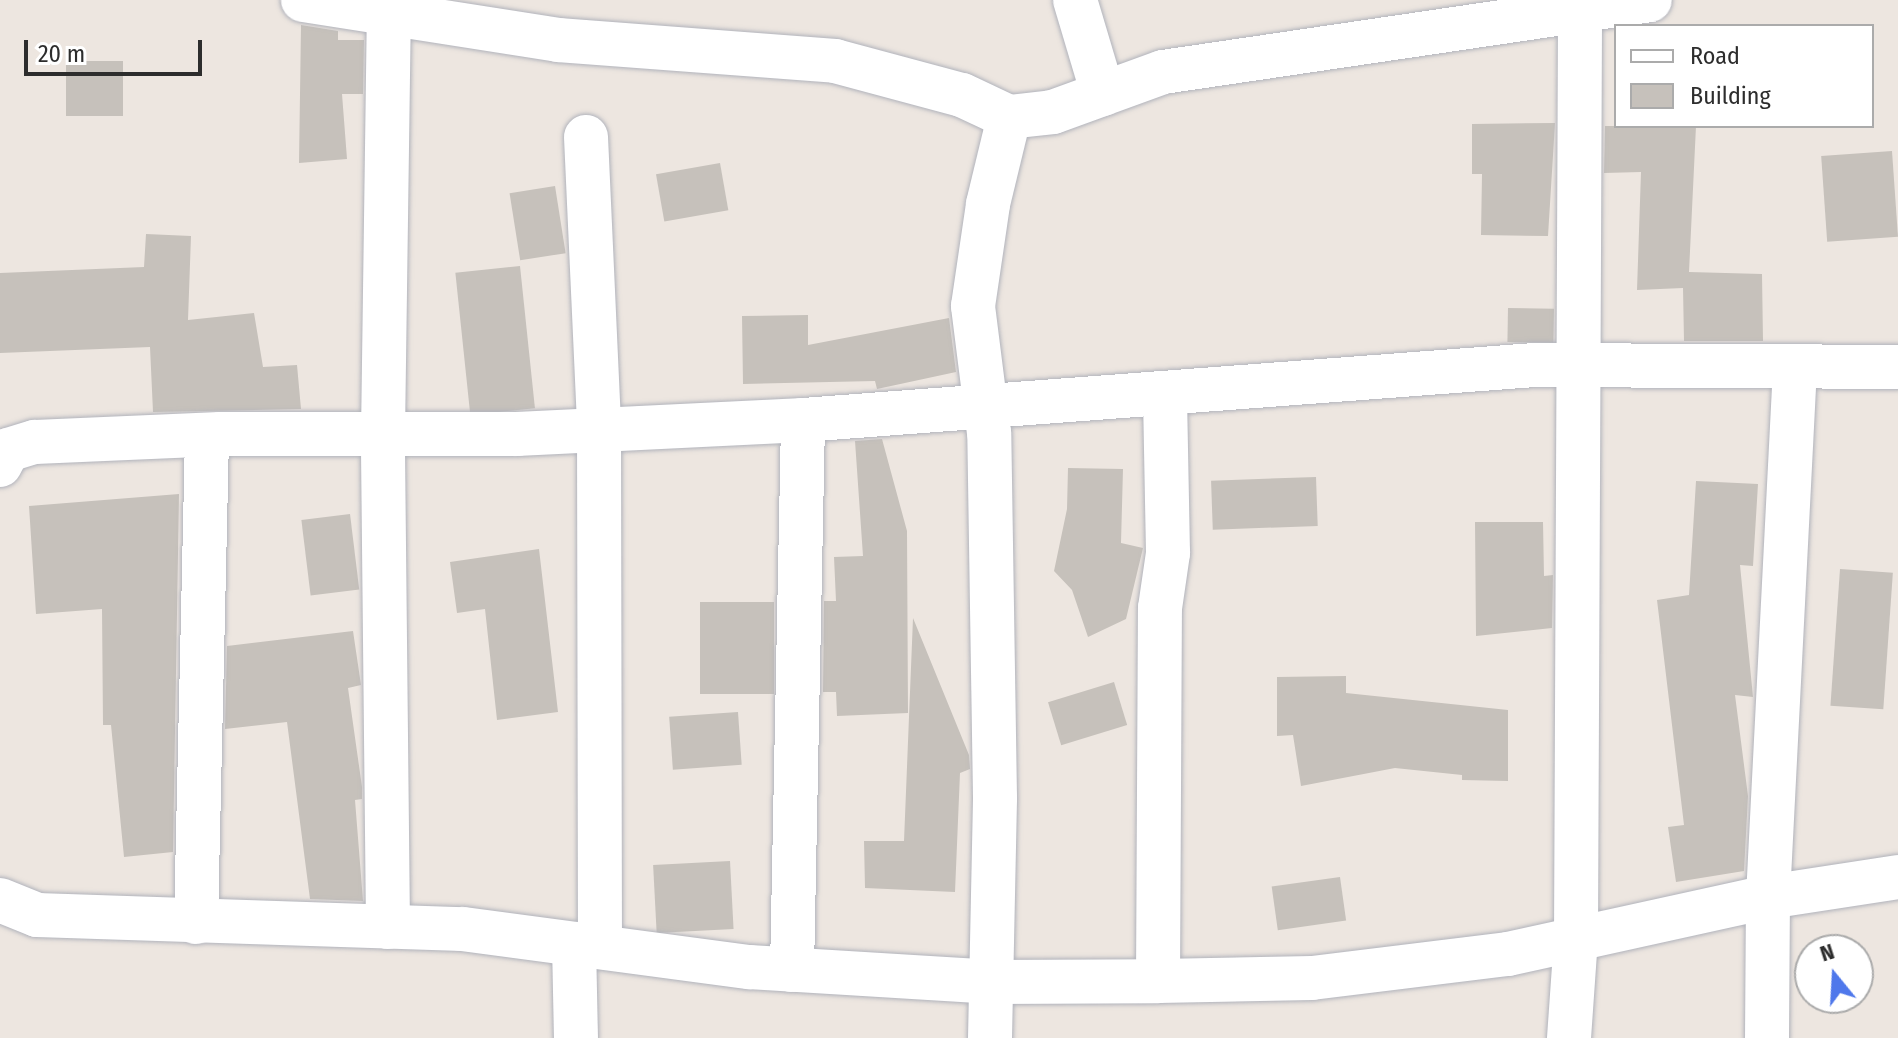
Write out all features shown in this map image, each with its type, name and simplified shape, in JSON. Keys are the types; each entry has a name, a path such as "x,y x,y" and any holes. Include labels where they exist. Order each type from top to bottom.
{"street":[{"path":"303,0 558,40 835,61 962,95 1009,117 1053,112 1163,72 1580,14 1650,0"},
{"path":"1075,0 1103,94"},
{"path":"388,927 383,434 389,13"},
{"path":"1569,1038 1576,939 1580,14"},
{"path":"990,1038 995,798 986,407 973,306 988,204 1009,117"},
{"path":"576,1038 587,946 599,427 586,137"},
{"path":"0,465 8,450 35,442 803,420 1578,366 1898,367"},
{"path":"1767,1038 1768,897 1795,367"},
{"path":"1158,981 1160,608 1168,553 1165,394"},
{"path":"792,970 803,420"},
{"path":"196,922 207,437"},
{"path":"0,900 37,915 463,929 792,970 991,982 1158,981 1312,978 1508,954 1768,897 1898,877"}],"building":[{"path":"301,25 338,31 338,40 364,40 363,94 342,94 347,159 299,163"},
{"path":"66,61 123,61 123,116 66,116"},
{"path":"1555,123 1548,236 1481,235 1482,174 1472,174 1472,124"},
{"path":"1605,126 1696,128 1689,272 1762,274 1763,341 1684,341 1683,288 1637,290 1641,172 1604,173"},
{"path":"1892,151 1898,237 1827,242 1821,156"},
{"path":"720,163 728,210 664,222 656,174"},
{"path":"555,186 566,253 520,260 510,193"},
{"path":"146,234 191,236 188,320 254,313 263,367 297,365 301,409 153,412 150,347 0,353 0,273 144,267"},
{"path":"520,266 535,408 470,415 455,273"},
{"path":"1508,308 1554,309 1553,343 1507,342"},
{"path":"808,315 808,345 949,318 956,372 877,389 875,381 743,384 742,316"},
{"path":"882,439 907,531 908,713 837,716 836,692 823,692 824,601 836,601 834,557 863,556 855,441"},
{"path":"1068,468 1123,469 1121,543 1143,548 1126,619 1088,637 1072,590 1054,571 1067,509"},
{"path":"1316,477 1318,526 1213,530 1211,481"},
{"path":"1696,481 1758,484 1753,566 1740,565 1753,697 1735,695 1748,796 1744,871 1676,882 1668,827 1684,825 1657,600 1689,595"},
{"path":"179,494 173,852 124,857 111,725 103,725 102,609 36,614 29,506"},
{"path":"350,514 359,589 311,595 301,520"},
{"path":"1475,522 1543,522 1544,576 1553,575 1552,628 1476,636"},
{"path":"539,549 558,712 497,720 485,609 457,613 450,562"},
{"path":"1840,569 1893,573 1883,709 1830,706"},
{"path":"700,602 774,602 774,694 700,694"},
{"path":"913,618 969,755 970,769 960,773 955,892 865,888 864,841 904,841"},
{"path":"353,631 361,685 348,688 362,787 362,799 355,800 363,901 310,899 287,722 225,729 227,646"},
{"path":"1346,676 1346,693 1508,710 1508,781 1462,780 1462,775 1395,768 1301,786 1293,735 1277,736 1277,677"},
{"path":"1114,682 1127,725 1061,745 1048,702"},
{"path":"738,712 742,765 673,770 669,717"},
{"path":"730,861 734,929 657,933 653,865"},
{"path":"1340,877 1346,921 1278,930 1272,887"}]}
